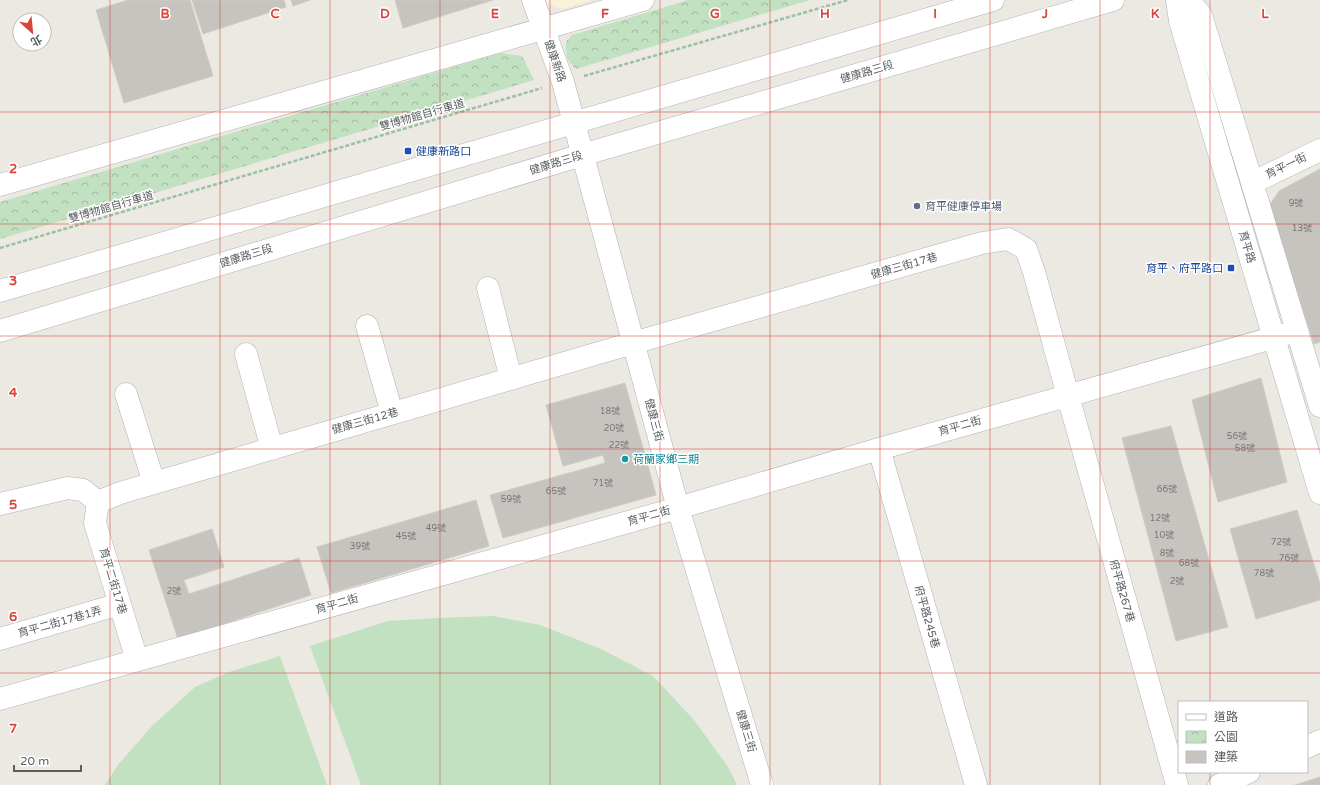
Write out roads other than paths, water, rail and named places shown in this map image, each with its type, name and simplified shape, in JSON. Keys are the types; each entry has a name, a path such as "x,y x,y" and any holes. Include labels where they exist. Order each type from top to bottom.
{"street":[{"name":"健康新路","path":"533,0 563,82 573,123"},
{"path":"0,185 643,0"},
{"path":"0,291 993,0"},
{"name":"健康路三段","path":"0,330 582,155 1113,0"},
{"name":"育平路","path":"1177,0 1180,21 1320,493"},
{"path":"1188,0 1201,15 1320,406"},
{"name":"健康三街","path":"573,123 678,508 762,785"},
{"name":"育平一街","path":"1252,182 1320,150"},
{"name":"健康三街17巷","path":"633,343 974,246 1008,239 1026,249 1034,272 1068,396"},
{"path":"488,288 511,379"},
{"path":"367,326 392,414"},
{"name":"育平二街","path":"0,699 678,508 879,449 1297,331"},
{"name":"健康三街12巷","path":"98,502 120,493 633,343"},
{"path":"246,354 272,448"},
{"path":"126,394 154,483"},
{"name":"府平路267巷","path":"1068,396 1177,785"},
{"name":"府平路245巷","path":"879,449 976,785"},
{"path":"0,504 68,488 83,490 98,502"},
{"name":"育平二街17巷","path":"98,502 95,523 137,660"},
{"name":"育平二街17巷1弄","path":"0,639 120,604"},
{"path":"1308,747 1320,741"},
{"path":"1219,785 1246,773"}],"place":[{"name":"健康新路口","path":"408,151"},
{"name":"育平健康停車場","path":"917,206"},
{"name":"育平、府平路口","path":"1231,268"},
{"name":"荷蘭家鄉三期","path":"625,459"}]}
